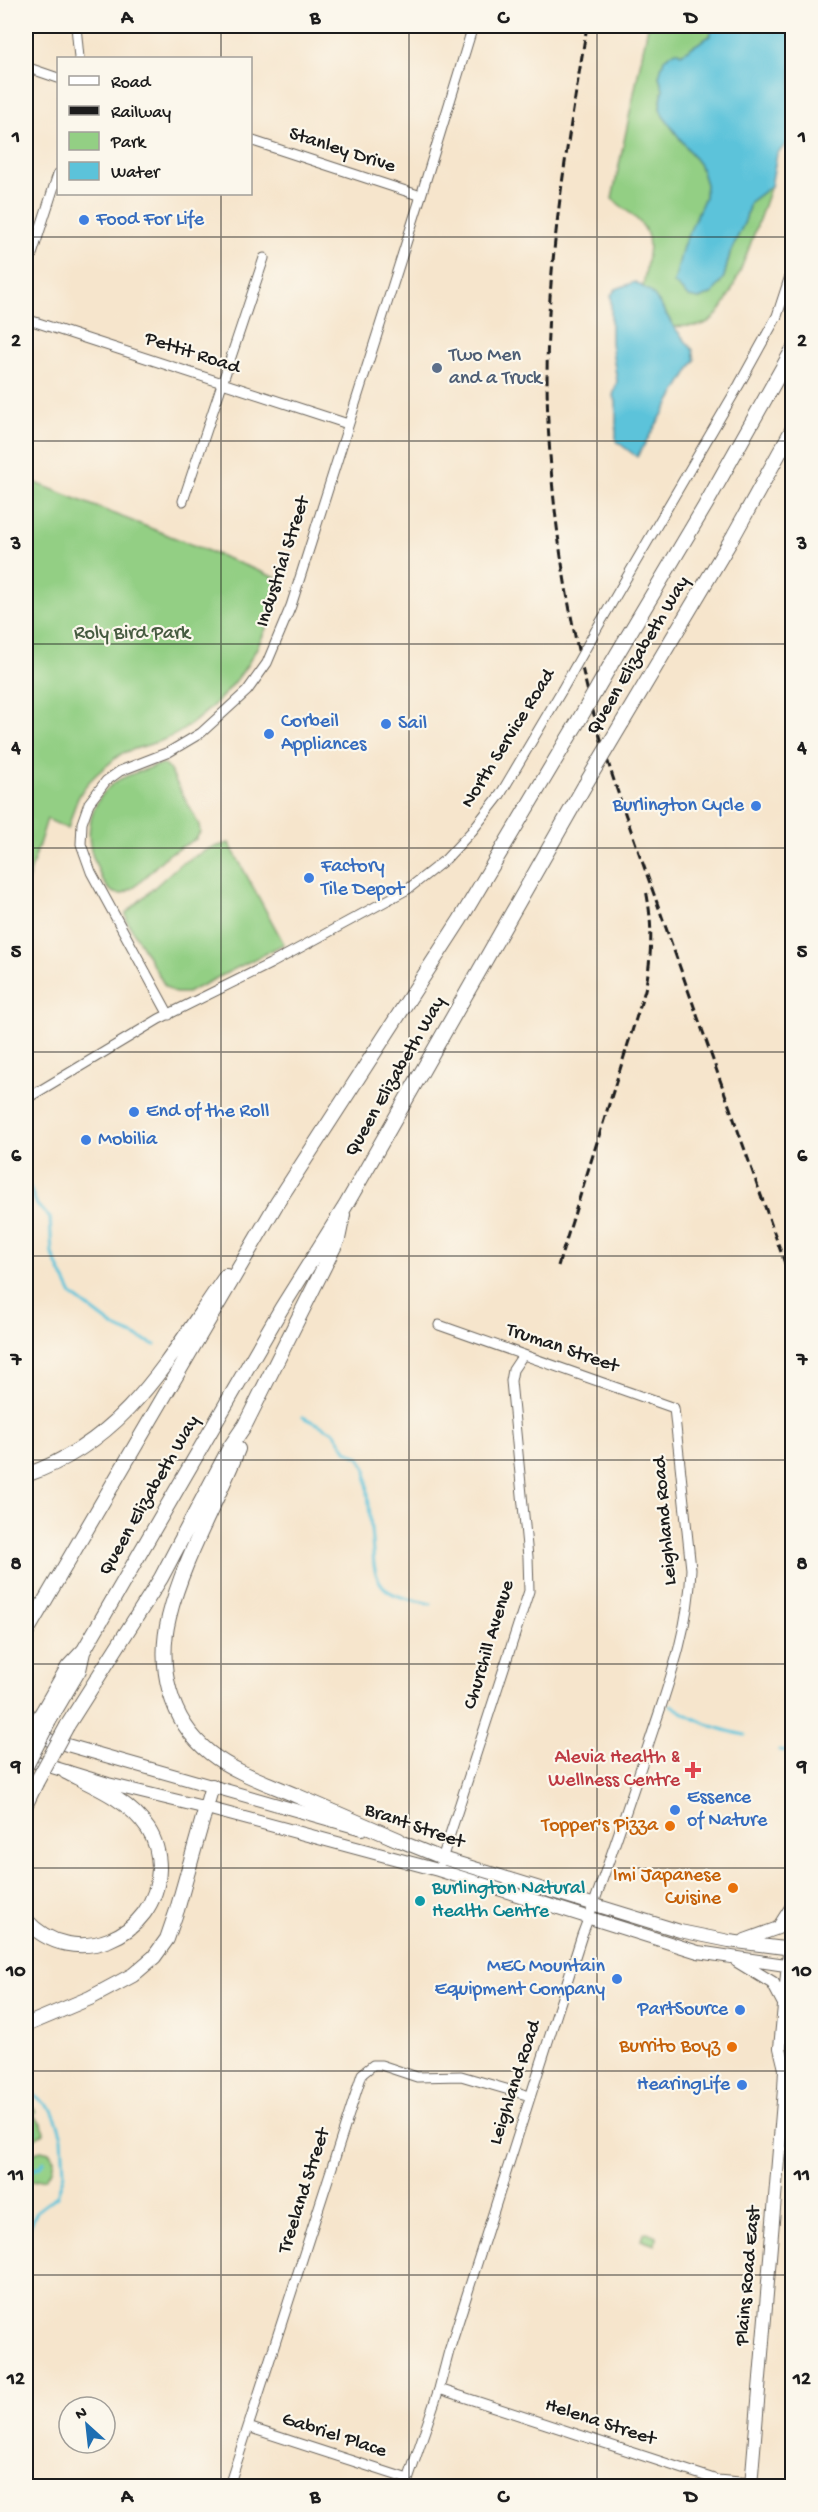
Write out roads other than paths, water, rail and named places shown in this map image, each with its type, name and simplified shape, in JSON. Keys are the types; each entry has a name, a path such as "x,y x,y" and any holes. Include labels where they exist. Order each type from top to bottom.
{"highway":[{"name":"Queen Elizabeth Way","path":"26,1633 277,1203 460,920 705,506 792,351"},
{"name":"Queen Elizabeth Way","path":"26,1739 46,1716 68,1667 84,1650 281,1309 346,1205 585,785 734,535 792,430"},
{"path":"26,1475 50,1466 92,1442 107,1431 139,1399 277,1203"},
{"path":"26,1804 67,1726 161,1578 230,1447 245,1425 338,1239 346,1205"},
{"path":"245,1425 237,1450 178,1588 169,1616 164,1649 164,1668 171,1696 179,1715 210,1753 229,1765 399,1840"},
{"path":"26,1766 46,1716"},
{"path":"26,1920 47,1938 90,1946 128,1931 146,1912 157,1891 158,1855 149,1830 133,1812 111,1794 66,1772"},
{"path":"26,2025 90,1998 133,1975 154,1957 168,1939 212,1786"}],"main road":[{"name":"Brant Street","path":"26,1733 399,1840 442,1858 680,1931 738,1942 791,1948"},
{"name":"Brant Street","path":"26,1760 438,1870 698,1952 790,1966"},
{"path":"738,1942 778,1928 792,1906"},
{"name":"Plains Road East","path":"751,2485 785,2069 780,2048 790,1966 792,1922"},
{"path":"734,1959 773,1983 784,2005"},
{"name":"Plains Road East","path":"785,2069 792,2057"}],"street":[{"path":"76,26 79,57"},
{"name":"Industrial Street","path":"170,1015 91,872 81,844 82,823 89,803 106,781 120,771 169,752 201,733 247,691 267,663 291,606 473,26"},
{"path":"26,67 57,78"},
{"name":"Stanley Drive","path":"252,142 421,196"},
{"path":"26,273 57,177"},
{"path":"183,501 264,258"},
{"name":"North Service Road","path":"26,1099 159,1019 408,889 446,859 472,831 500,795 699,457 777,316 792,270"},
{"name":"Pettit Road","path":"26,319 348,424"},
{"name":"Truman Street","path":"439,1324 674,1408"},
{"name":"Churchill Avenue","path":"438,1870 529,1591 528,1557 511,1381 513,1370 523,1355"},
{"name":"Leighland Road","path":"407,2483 588,1918 678,1652 688,1609 691,1569 674,1408"},
{"name":"Treeland Street","path":"229,2487 359,2081 366,2069 381,2065 417,2078 461,2076 530,2096"},
{"name":"Helena Street","path":"439,2389 717,2483 751,2485"},
{"name":"Gabriel Place","path":"248,2427 407,2483"}],"water":[{"path":"713,26 792,26 791,129 789,141 777,154 771,186 750,202 745,221 730,253 724,277 713,293 699,299 689,297 674,283 683,246 705,197 706,184 700,165 663,116 660,108 663,89 659,76 664,59 676,51 681,54 710,36"},
{"path":"635,282 651,292 674,327 693,350 695,360 637,457 616,441 616,401 613,396 617,381 611,343 611,295 616,289"}],"waterway":[{"path":"26,1179 37,1205 50,1218 52,1254 72,1295 113,1326 155,1345"},
{"path":"303,1417 334,1432 347,1451 360,1458 366,1469 374,1565 381,1584 394,1594 431,1604"},
{"path":"671,1705 706,1724 745,1735"},
{"path":"779,1750 788,1751"},
{"path":"26,2087 52,2110 62,2137 64,2173 57,2196 37,2211 26,2235"},
{"path":"26,2113 30,2117 35,2132 26,2140"},
{"path":"26,2173 40,2167 44,2162"}],"railway":[{"path":"587,26 562,180 548,336 549,440 560,550 572,622 588,694 615,783 792,1283"},
{"path":"558,1266 645,990 651,940 646,890"}],"place":[{"name":"Food For Life","path":"84,220"},
{"name":"Two Men and a Truck","path":"437,368"},
{"name":"Sail","path":"386,724"},
{"name":"Corbeil Appliances","path":"269,734"},
{"name":"Burlington Cycle","path":"756,806"},
{"name":"Factory Tile Depot","path":"309,878"},
{"name":"End of the Roll","path":"134,1112"},
{"name":"Mobilia","path":"86,1140"},
{"name":"Alevia Health & Wellness Centre","path":"693,1770"},
{"name":"Essence of Nature","path":"675,1810"},
{"name":"Topper's Pizza","path":"670,1826"},
{"name":"Imi Japanese Cuisine","path":"733,1888"},
{"name":"Burlington Natural Health Centre","path":"420,1901"},
{"name":"MEC Mountain Equipment Company","path":"617,1979"},
{"name":"PartSource","path":"740,2010"},
{"name":"Burrito Boyz","path":"732,2047"},
{"name":"HearingLife","path":"742,2085"}],"park label":[{"name":"Roly Bird Park","path":"132,634"}]}
